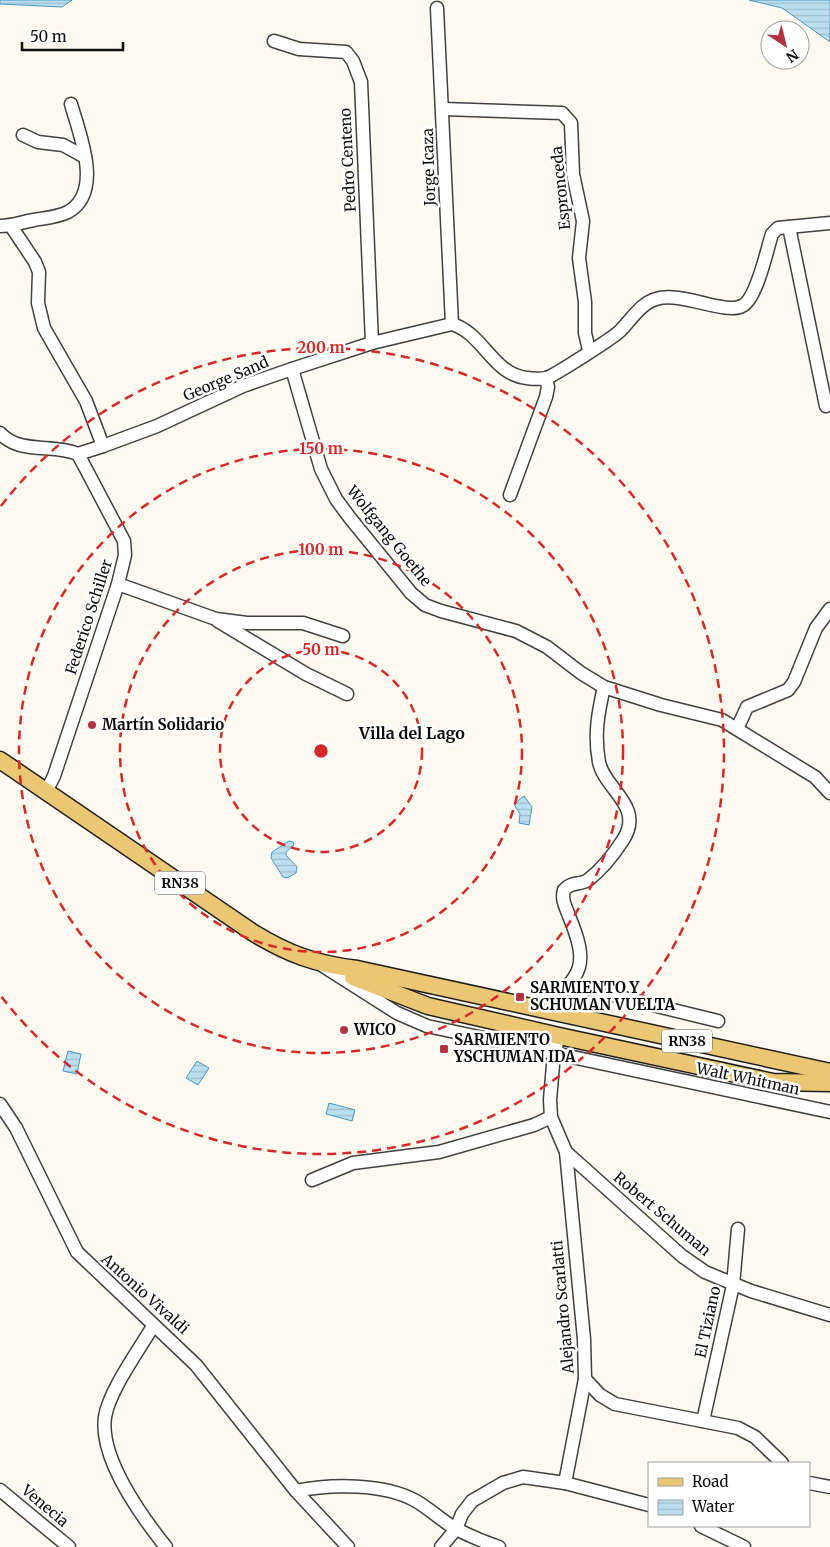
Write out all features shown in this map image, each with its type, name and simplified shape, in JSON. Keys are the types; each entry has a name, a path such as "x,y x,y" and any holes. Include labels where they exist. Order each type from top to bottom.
{"main road":[{"name":"RN38","path":"0,760 47,790 252,932 293,955 325,965 428,1006 774,1082 830,1083"},
{"name":"RN38","path":"325,965 357,969 830,1072"},
{"path":"543,1010 555,1018 559,1036"},
{"path":"559,1036 568,1026 579,1024 702,1051 735,1051"}],"street":[{"name":"Jorge Icaza","path":"437,8 452,324"},
{"name":"Pedro Centeno","path":"274,41 298,49 346,52 357,69 361,82 372,343"},
{"path":"0,433 18,445 58,448 78,454 103,446 86,402 44,328 38,304 39,272 35,262 6,226 60,215 78,204 87,184 85,157 71,104"},
{"name":"Espronceda","path":"443,109 562,113 568,117 571,123 573,174 583,221 579,258 585,302 585,333 589,350"},
{"path":"23,135 38,142 63,145 85,157"},
{"path":"452,324 464,329 502,368 513,375 546,378 589,350 611,339 642,307 656,299 669,297 733,308 743,306 754,292 772,234 778,228 830,223"},
{"path":"789,227 826,406"},
{"name":"George Sand","path":"103,446 157,426 243,386 372,343 452,324"},
{"name":"Wolfgang Goethe","path":"292,369 321,469 328,485 350,518 411,593 432,609 516,630 547,647 581,673 604,687 661,705 722,720 816,777 830,793"},
{"path":"510,495 546,397 548,387 546,378"},
{"name":"Federico Schiller","path":"47,790 54,776 118,584 125,555 124,541 78,454"},
{"path":"118,584 216,619 306,674 347,694"},
{"path":"737,729 747,707 781,694 794,682 816,628 830,609"},
{"path":"216,619 246,623 303,624 343,636"},
{"path":"543,1010 576,978 580,968 577,938 563,901 564,890 570,885 586,881 594,874 624,839 629,824 625,803 599,763 596,724 604,687"},
{"name":"Walt Whitman","path":"325,965 416,1022 830,1112"},
{"path":"572,1017 595,999 612,995 718,1021"},
{"name":"Alejandro Scarlatti","path":"559,1036 554,1053 550,1100 551,1117 566,1152 586,1378 565,1483"},
{"name":"Antonio Vivaldi","path":"0,1104 16,1128 76,1252 153,1326 177,1345 196,1365 296,1491 348,1547"},
{"path":"312,1180 353,1163 439,1152 534,1125 551,1117"},
{"name":"Robert Schuman","path":"566,1152 682,1256 705,1272 733,1284 830,1315"},
{"name":"El Tiziano","path":"703,1421 733,1284 738,1229"},
{"path":"153,1326 111,1398 105,1416 104,1433 110,1454 130,1494 166,1547"},
{"path":"586,1378 600,1394 615,1404 738,1428 755,1437 781,1462"},
{"path":"441,1547 456,1529 462,1514 472,1501 504,1483 523,1477 565,1483 648,1505"},
{"path":"810,1483 830,1487"},
{"path":"296,1491 320,1486 375,1489 415,1500 456,1529 499,1547"},
{"name":"Venecia","path":"0,1490 69,1547"},
{"path":"703,1527 744,1547"}],"water":[{"path":"0,0 72,0 62,7 0,4"},
{"path":"749,0 830,0 830,42 810,28 810,20 799,20 782,8"},
{"path":"524,796 532,807 529,825 519,823 520,814 514,804"},
{"path":"289,841 293,842 294,845 286,852 286,855 297,867 296,873 287,878 283,877 271,858 272,852"},
{"path":"68,1051 81,1054 77,1074 63,1071"},
{"path":"197,1061 209,1068 198,1085 186,1078"},
{"path":"329,1103 355,1110 352,1121 326,1114"}],"place":[{"name":"Martín Solidario","path":"92,725"},
{"name":"SARMIENTO Y SCHUMAN VUELTA","path":"520,997"},
{"name":"WICO","path":"344,1030"},
{"name":"SARMIENTO YSCHUMAN IDA","path":"444,1049"}],"district":[{"name":"Villa del Lago","path":"412,733"}]}
